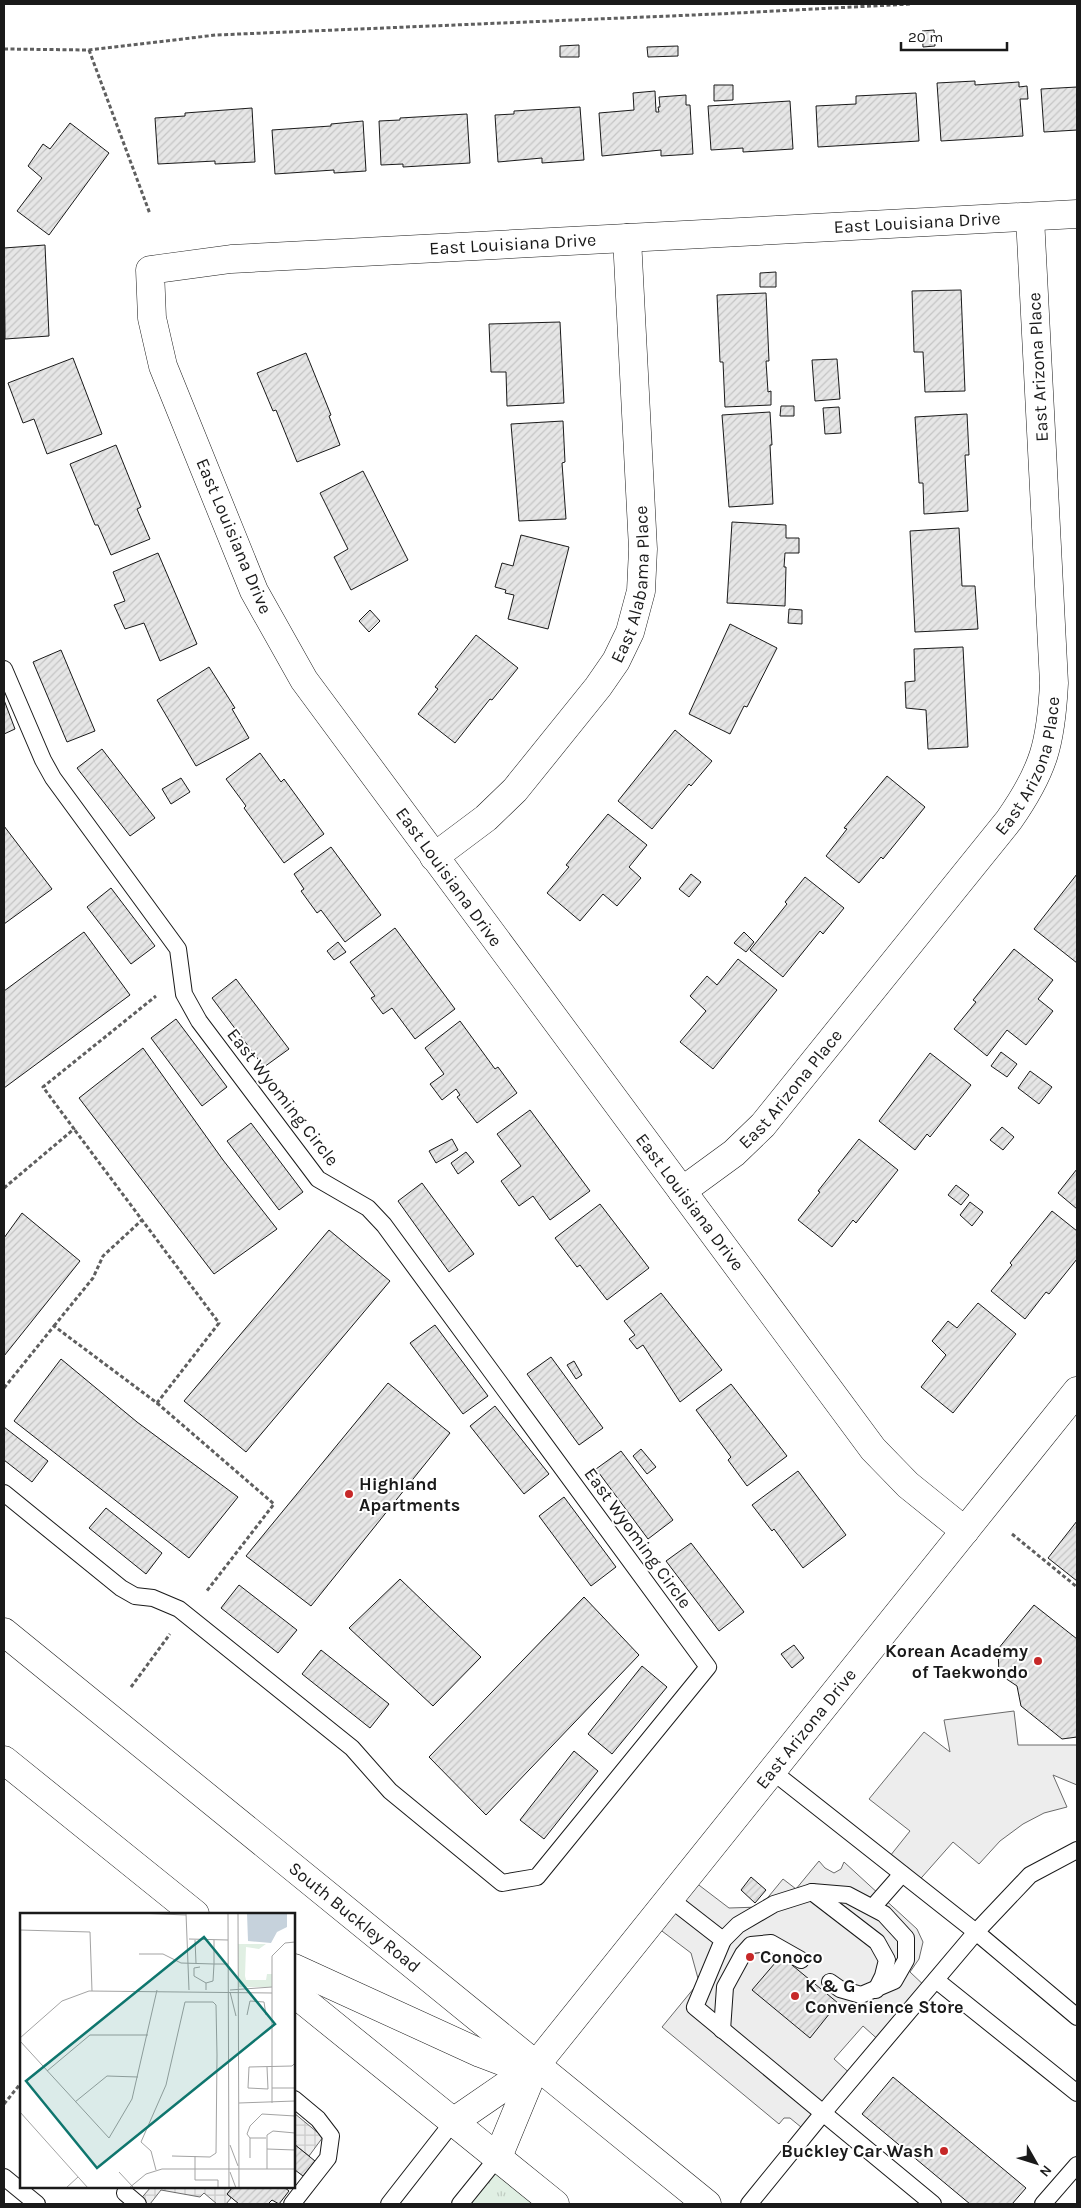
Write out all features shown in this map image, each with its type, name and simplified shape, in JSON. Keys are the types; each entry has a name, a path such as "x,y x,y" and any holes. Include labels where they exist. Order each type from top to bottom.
{"street":[{"name":"East Louisiana Drive","path":"965,1530 908,1485 873,1449 304,680 254,591 163,366 152,318 150,270 231,259 1077,214"},
{"name":"East Arizona Place","path":"682,1191 734,1153 763,1125 1009,820 1028,794 1045,756 1052,725 1054,683 1030,216"},
{"name":"East Alabama Place","path":"434,857 486,818 515,790 598,687 616,661 630,632 641,591 643,549 627,238"},
{"name":"East Arizona Drive","path":"498,2157 536,2065 1077,1392"},
{"name":"South Buckley Road","path":"4,1632 707,2204"},
{"path":"4,1760 194,1913"},
{"path":"295,1968 457,2043 509,2064 536,2065"},
{"path":"295,1995 555,2204"},
{"name":"East Arizona Drive","path":"453,2122 536,2065"}],"lane":[{"name":"East Wyoming Circle","path":"4,669 43,760 53,778 178,949 184,994 199,1021 318,1180 368,1208 384,1225 708,1667 537,1878 502,1883 390,1791 352,1748 179,1609 153,1598 135,1596 121,1588 4,1493"},
{"path":"772,1771 976,1932 1077,2017"},
{"path":"749,2204 822,2114 976,1932 1030,1875 1077,1850"},
{"path":"873,1908 902,1874"},
{"path":"812,1892 876,1942 887,1960 883,1976 876,1990"},
{"path":"830,1982 840,1989 862,1995 894,1981 906,1960 906,1938 884,1914 848,1895 812,1892 774,1904 738,1925 723,1940 695,2007 933,2204"},
{"path":"669,1898 723,1940"},
{"path":"722,2030 725,1987 743,1954 751,1945 771,1943 801,1960"},
{"path":"936,1980 1077,2093"},
{"path":"292,2204 328,2158 331,2136 318,2119 295,2100"},
{"path":"389,2204 453,2122"},
{"path":"460,2204 498,2157"},
{"path":"1044,2204 1077,2165"},
{"path":"4,2177 37,2204"},
{"path":"125,2193 138,2204"}],"path":[{"path":"4,49 89,50 216,35 707,15 911,4"},
{"path":"89,50 150,214"},
{"path":"157,1403 219,1323 43,1087 160,994"},
{"path":"4,1188 74,1129"},
{"path":"4,1388 93,1278 103,1256 142,1220"},
{"path":"54,1326 157,1403 274,1504 206,1592"},
{"path":"1012,1534 1077,1587"},
{"path":"131,1687 175,1628"},
{"path":"4,2104 20,2083"}],"green space":[{"path":"498,2157 555,2204 460,2204"}],"shaded area":[{"path":"1014,1711 1018,1745 1077,1745 1077,1785 1053,1775 1067,1807 1044,1813 1023,1824 1000,1841 979,1864 953,1842 915,1885 886,1861 910,1831 869,1799 924,1732 950,1752 944,1720"},
{"path":"819,1861 825,1868 834,1873 841,1869 844,1862 917,1929 923,1942 919,1959 910,1972 928,1989 882,2043 863,2026 834,2059 854,2077 807,2132 790,2118 784,2118 779,2124 662,2027 699,1982 691,1953 650,1922 687,1876 729,1908 760,1907 783,1879 796,1889"},
{"path":"295,2114 323,2137 309,2156 295,2145"},
{"path":"150,2188 232,2188 227,2194 231,2198 226,2204 217,2204 204,2193 200,2197 161,2190 150,2204 137,2203"}],"building":[{"path":"934,30 935,46 923,47 922,31"},
{"path":"579,45 579,57 560,57 560,46"},
{"path":"678,46 678,56 648,57 647,47"},
{"path":"975,81 975,85 1019,82 1019,87 1027,86 1028,99 1020,99 1023,136 941,141 937,83"},
{"path":"714,85 733,85 733,100 714,101"},
{"path":"1077,87 1077,130 1044,132 1041,89"},
{"path":"655,91 656,112 659,112 658,107 660,107 659,97 686,95 686,105 690,105 693,154 661,156 661,150 602,156 599,113 634,110 633,93"},
{"path":"916,93 919,141 818,147 816,106 856,104 856,96"},
{"path":"790,101 793,149 743,152 743,148 711,150 708,106"},
{"path":"580,107 584,160 542,163 542,158 498,162 495,115 514,114 514,111"},
{"path":"252,108 255,162 215,164 215,161 158,164 155,118 185,116 185,113"},
{"path":"467,114 470,163 403,167 403,164 381,165 379,121"},
{"path":"363,121 366,171 334,173 334,170 275,174 272,130 331,126 331,124"},
{"path":"70,123 109,153 49,235 17,211 42,178 28,166 43,144 50,149"},
{"path":"45,245 49,336 5,339 4,248"},
{"path":"776,272 776,287 760,287 760,273"},
{"path":"961,290 965,391 925,392 923,352 914,352 912,291"},
{"path":"766,293 769,361 766,361 768,392 771,391 771,405 725,407 723,362 720,362 717,295"},
{"path":"560,322 564,403 507,406 506,372 491,372 489,324"},
{"path":"306,353 331,415 329,416 340,445 297,462 276,410 273,411 257,373"},
{"path":"73,358 102,434 47,454 34,419 23,423 8,383"},
{"path":"837,359 840,399 815,401 812,360"},
{"path":"781,406 794,406 794,416 780,416"},
{"path":"839,407 841,433 825,434 823,408"},
{"path":"770,412 773,504 729,507 722,415"},
{"path":"967,414 969,455 965,455 968,511 924,514 923,483 919,483 915,417"},
{"path":"563,421 565,462 562,463 566,519 519,521 511,424"},
{"path":"116,445 141,507 137,509 150,539 111,555 98,525 95,525 70,464"},
{"path":"363,471 408,560 351,590 334,557 348,549 320,493"},
{"path":"732,522 786,525 786,538 799,538 799,553 785,553 785,606 727,603"},
{"path":"959,528 962,586 975,586 978,629 915,632 910,531"},
{"path":"521,535 569,547 548,629 508,619 514,595 505,593 506,590 495,587 502,563 513,566"},
{"path":"158,553 197,644 160,661 144,623 125,629 114,605 125,601 113,572"},
{"path":"789,609 802,610 802,624 788,623"},
{"path":"370,610 380,621 369,632 359,621"},
{"path":"730,624 777,648 747,707 744,706 730,734 689,714"},
{"path":"476,635 518,668 492,700 490,699 455,743 418,714 438,689 435,687"},
{"path":"963,647 968,747 928,749 926,710 906,708 905,682 915,681 914,649"},
{"path":"61,650 95,731 67,742 33,662"},
{"path":"209,667 235,708 232,709 249,738 196,766 157,700"},
{"path":"4,700 15,729 4,734"},
{"path":"675,730 712,761 691,786 689,784 652,829 618,801"},
{"path":"102,749 155,818 130,836 77,768"},
{"path":"260,753 281,782 284,779 324,834 284,863 244,808 246,806 226,779"},
{"path":"887,776 925,807 883,859 881,857 859,883 826,856 847,829 844,828"},
{"path":"181,778 190,792 171,804 162,789"},
{"path":"608,814 647,845 629,867 641,878 617,906 603,894 580,921 547,893 569,867 566,865"},
{"path":"4,826 52,889 4,924"},
{"path":"331,847 381,915 345,942 321,910 317,913 301,891 304,889 294,874"},
{"path":"691,874 701,882 689,897 679,889"},
{"path":"1077,874 1077,963 1034,929"},
{"path":"805,877 844,908 823,934 820,931 783,977 750,950 787,904 785,902"},
{"path":"111,888 155,946 131,964 87,907"},
{"path":"395,928 455,1009 415,1039 392,1008 383,1014 371,998 375,996 350,962"},
{"path":"84,932 130,995 4,1088 4,991"},
{"path":"744,932 754,942 746,952 734,943"},
{"path":"338,942 346,952 334,960 327,951"},
{"path":"1014,949 1053,980 1038,999 1053,1011 1026,1045 1007,1030 987,1056 954,1029 976,1002 973,1000"},
{"path":"738,959 777,990 713,1069 680,1042 706,1011 690,996 707,976 717,985"},
{"path":"236,979 289,1049 264,1067 212,998"},
{"path":"176,1019 227,1087 202,1106 151,1038"},
{"path":"460,1021 495,1069 498,1067 517,1093 477,1123 457,1097 460,1095 456,1089 442,1100 430,1084 444,1074 425,1048"},
{"path":"143,1048 223,1160 277,1229 214,1274 79,1098"},
{"path":"1001,1052 1017,1064 1007,1077 991,1066"},
{"path":"930,1053 971,1085 930,1137 927,1134 915,1150 879,1121"},
{"path":"1030,1071 1052,1087 1039,1104 1018,1088"},
{"path":"530,1110 590,1191 550,1220 533,1196 519,1206 501,1181 521,1166 497,1134"},
{"path":"251,1123 303,1192 279,1210 227,1141"},
{"path":"1002,1127 1014,1137 1003,1150 990,1140"},
{"path":"452,1139 458,1150 436,1163 429,1151"},
{"path":"859,1139 898,1170 856,1223 853,1220 832,1247 798,1220"},
{"path":"466,1152 474,1162 458,1174 451,1163"},
{"path":"1077,1169 1077,1209 1058,1193"},
{"path":"422,1183 474,1254 449,1272 398,1201"},
{"path":"956,1185 969,1195 961,1205 948,1195"},
{"path":"970,1202 983,1212 972,1226 960,1215"},
{"path":"600,1204 649,1268 607,1300 580,1265 577,1267 555,1238"},
{"path":"1052,1211 1077,1231 1077,1259 1049,1294 1046,1292 1025,1319 991,1291 1012,1265 1010,1263"},
{"path":"22,1213 80,1261 4,1356 4,1238"},
{"path":"329,1230 390,1281 246,1452 184,1401"},
{"path":"661,1293 722,1370 680,1402 643,1345 637,1349 629,1339 635,1335 624,1321"},
{"path":"978,1303 1016,1334 953,1413 921,1387 946,1355 932,1341 948,1321 957,1328"},
{"path":"435,1325 488,1396 463,1414 410,1343"},
{"path":"551,1357 603,1428 579,1445 527,1374"},
{"path":"61,1359 137,1422 238,1497 189,1558 14,1421"},
{"path":"574,1361 582,1375 576,1379 567,1365"},
{"name":"Highland Apartments","path":"388,1383 450,1433 311,1606 246,1556"},
{"path":"731,1384 787,1456 747,1486 728,1460 731,1457 696,1410"},
{"path":"495,1406 549,1474 524,1494 470,1426"},
{"path":"4,1427 48,1461 32,1482 4,1460"},
{"path":"641,1449 656,1467 647,1474 633,1456"},
{"path":"621,1451 673,1520 648,1539 596,1469"},
{"path":"798,1471 846,1535 803,1568 774,1529 772,1531 752,1505"},
{"path":"564,1497 616,1567 591,1586 539,1516"},
{"path":"106,1508 162,1553 146,1574 89,1528"},
{"path":"1077,1521 1077,1581 1048,1558"},
{"path":"691,1543 744,1612 719,1631 666,1561"},
{"path":"400,1579 481,1657 433,1706 349,1628"},
{"path":"239,1585 297,1630 278,1653 221,1608"},
{"path":"584,1597 639,1655 486,1815 429,1757"},
{"name":"Korean Academy of Taekwondo","path":"1034,1605 1077,1639 1077,1737 1062,1739 1021,1706 1017,1686 999,1674 998,1649"},
{"path":"794,1645 804,1658 792,1668 781,1654"},
{"path":"321,1650 389,1704 370,1728 302,1674"},
{"path":"642,1666 667,1687 612,1754 588,1734"},
{"path":"574,1751 598,1771 544,1839 520,1820"},
{"path":"751,1877 766,1890 755,1903 741,1890"},
{"name":"K & G Convenience Store","path":"781,1956 838,2003 810,2038 752,1990"},
{"name":"Buckley Car Wash","path":"893,2077 1026,2188 1012,2204 970,2204 862,2114"},
{"path":"295,2145 315,2161 303,2176 295,2170"},
{"path":"232,2188 285,2188 289,2191 279,2204 272,2200 268,2204 239,2204 227,2194"}],"place":[{"name":"Highland Apartments","path":"349,1494"},
{"name":"Korean Academy of Taekwondo","path":"1038,1661"},
{"name":"Conoco","path":"750,1957"},
{"name":"K & G Convenience Store","path":"795,1996"},
{"name":"Buckley Car Wash","path":"944,2151"}]}
